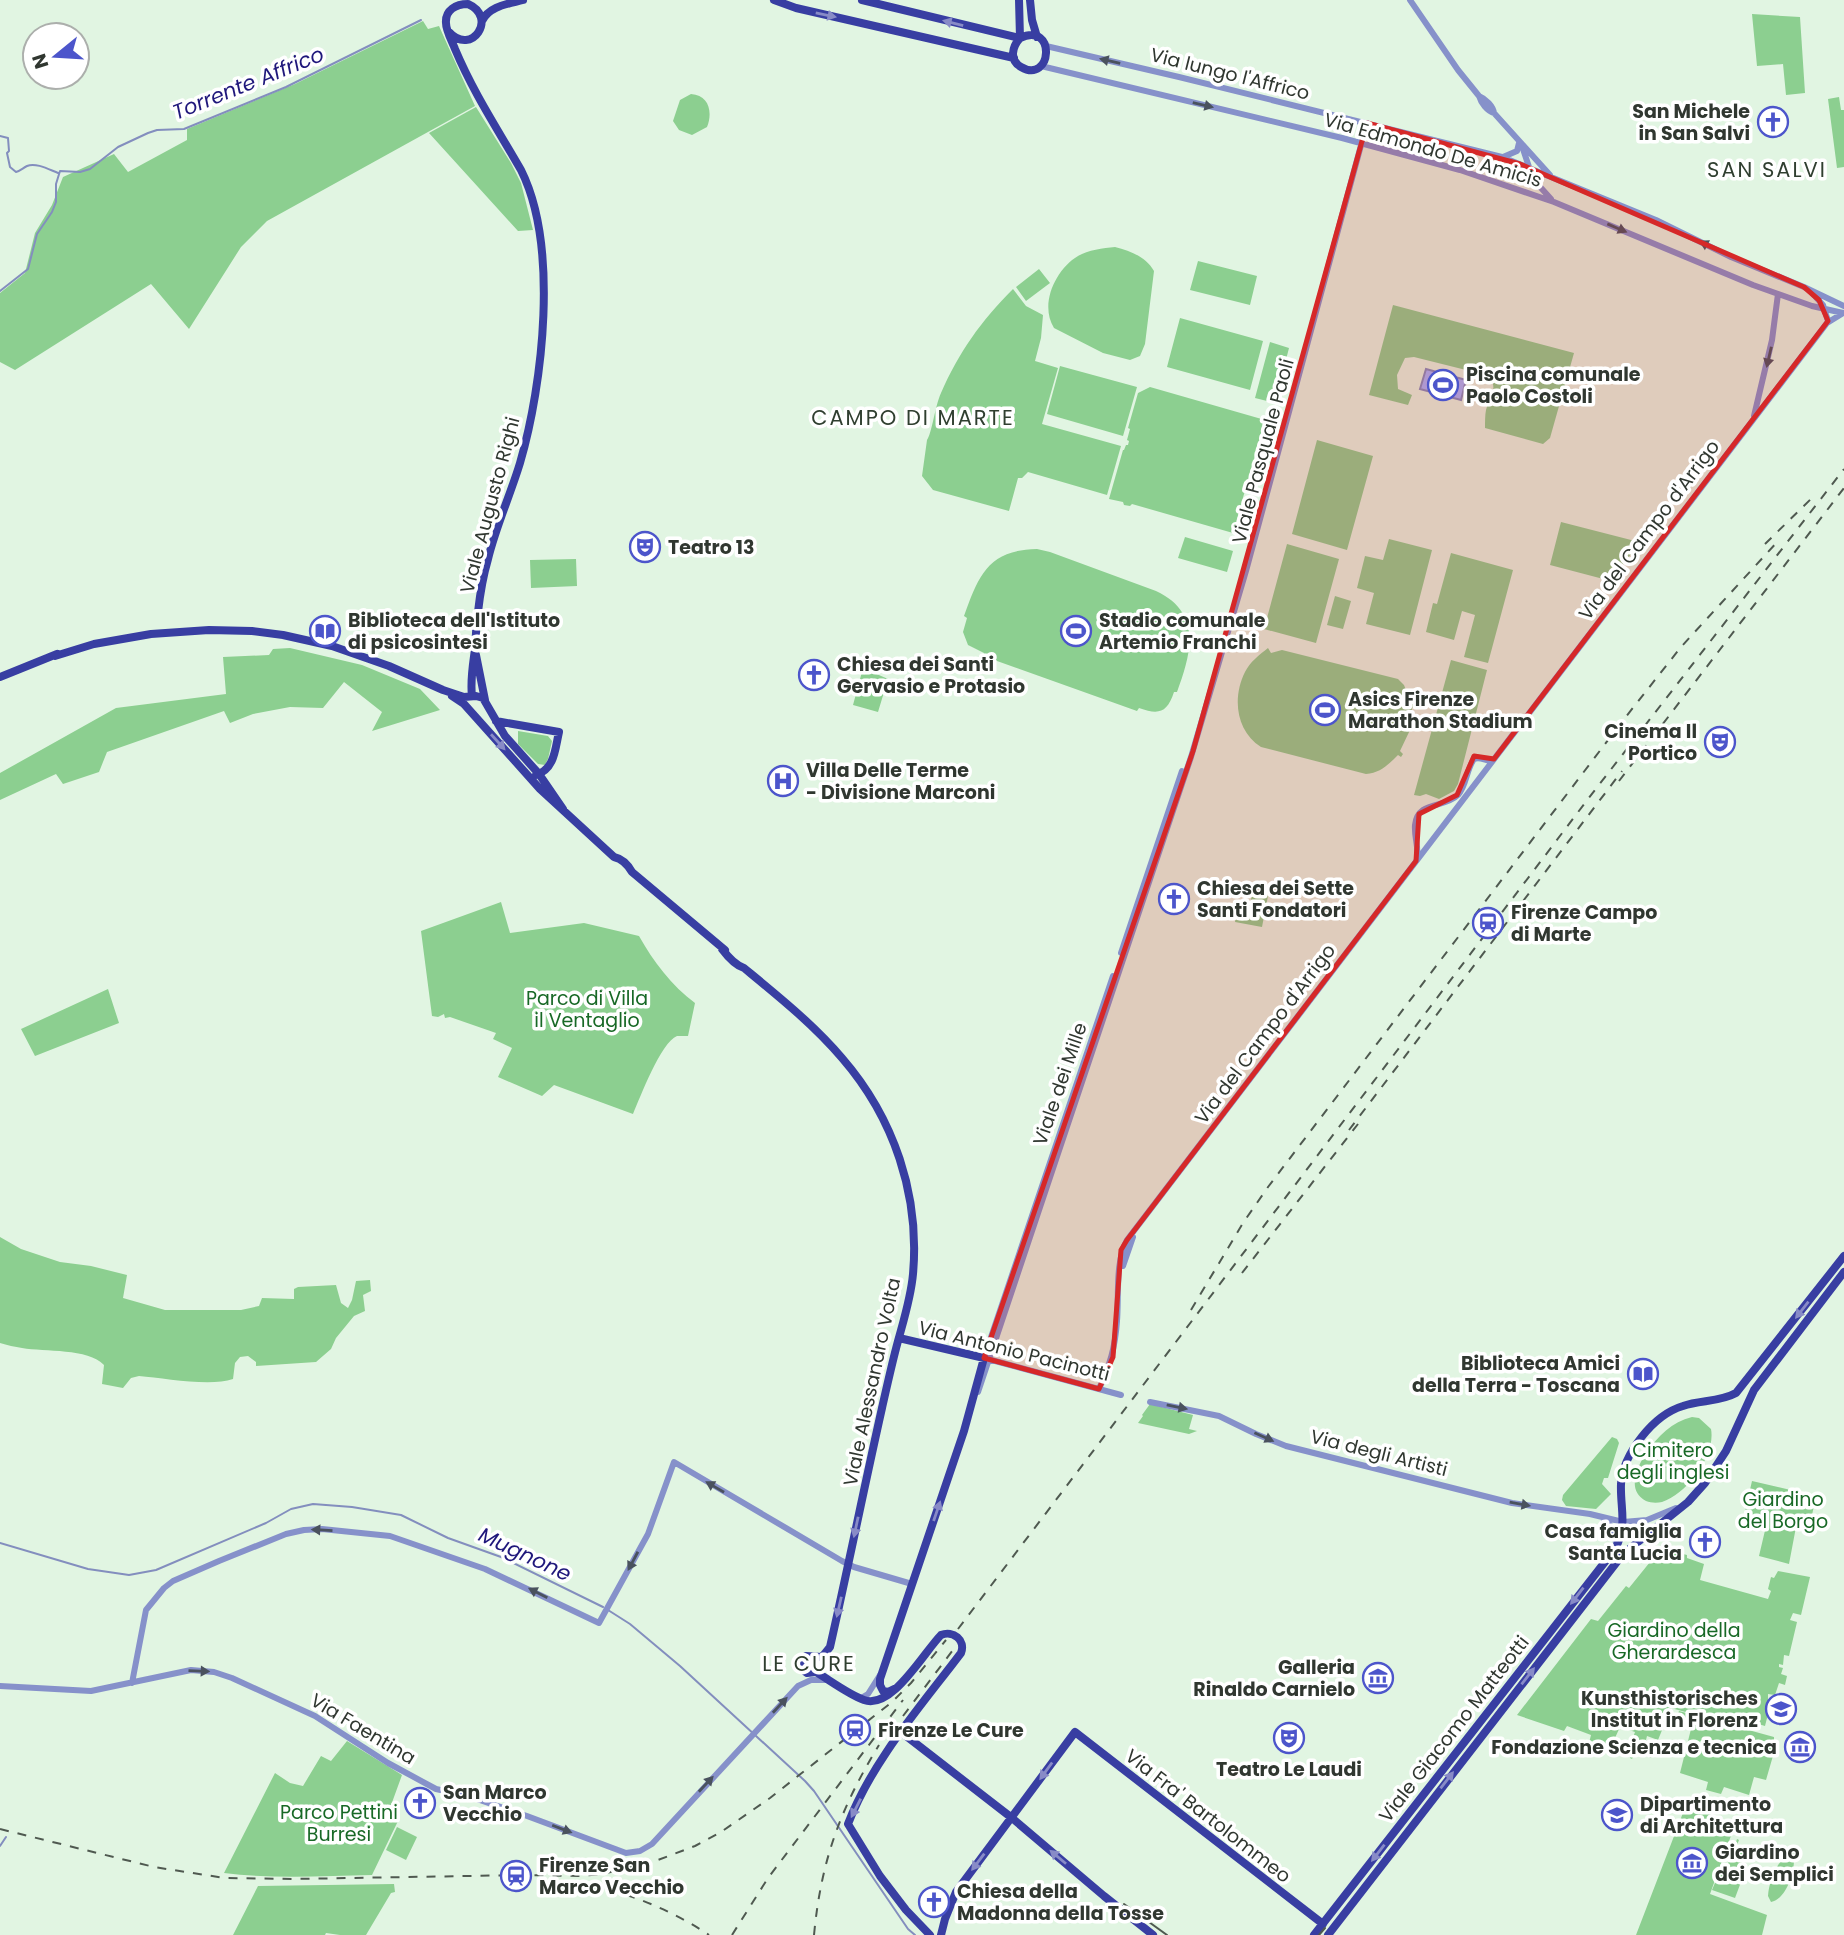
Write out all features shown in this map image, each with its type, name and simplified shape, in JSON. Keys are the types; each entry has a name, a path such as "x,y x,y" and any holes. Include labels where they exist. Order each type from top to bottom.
{"main road":[{"path":"480,1 457,5 449,12 446,21 449,32 455,38 473,38 478,34 482,21 490,10 523,0"},
{"path":"774,0 796,8 1014,58"},
{"path":"862,0 1020,38 1028,35 1037,37"},
{"path":"1019,0 1020,38 1014,47 1014,58 1024,69 1035,69 1041,66 1047,56 1046,46 1037,37 1030,0"},
{"path":"468,4 476,9 482,21"},
{"name":"Viale Augusto Righi","path":"449,32 477,95 528,184 538,228 543,279 542,322 533,405 521,459 488,558 478,612 472,696 467,704 470,711"},
{"path":"458,54 458,46 464,40"},
{"path":"0,677 76,649 141,635 175,629 238,631 283,635 332,646 380,662 443,690 464,697 478,696 485,700"},
{"name":"Viale Augusto Righi","path":"475,648 485,700 496,722 539,775 550,795"},
{"path":"443,690 462,702 526,774 550,795"},
{"path":"496,722 559,732 547,770 539,775 526,774"},
{"name":"Viale Alessandro Volta","path":"550,795 620,866 632,872 742,963 744,968 814,1028 867,1090 892,1137 908,1190 914,1243 910,1293 829,1649 824,1656 817,1657"},
{"name":"Viale Giacomo Matteotti","path":"1314,1935 1614,1550 1623,1522 1622,1480 1628,1458 1643,1436 1676,1408 1727,1398 1736,1393 1844,1256"},
{"name":"Viale Giacomo Matteotti","path":"1328,1935 1612,1568 1629,1548 1688,1502 1705,1483 1720,1462 1757,1385 1844,1272"},
{"name":"Via Antonio Pacinotti","path":"898,1338 987,1359"},
{"name":"Viale dei Mille","path":"885,1665 987,1359"},
{"path":"816,1672 820,1665 817,1657 804,1658 801,1663 807,1673 816,1672 859,1697 879,1701 896,1688 941,1635 955,1635 962,1644 962,1651 878,1767 848,1824 880,1876 928,1933"},
{"path":"885,1665 880,1679 881,1688 886,1692 896,1688"},
{"path":"901,1732 1012,1818 1153,1935"},
{"name":"Via Fra' Bartolommeo","path":"1012,1818 1075,1732 1323,1924"},
{"path":"941,1935 956,1892 1012,1818"}],"street":[{"path":"1410,0 1458,70 1551,176"},
{"name":"Via lungo l'Affrico","path":"1046,46 1503,157 1656,220 1731,257 1804,287 1844,311"},
{"name":"Via Edmondo De Amicis","path":"1041,66 1362,143 1460,170 1554,202 1722,273 1779,294 1812,306 1844,311"},
{"name":"Viale Pasquale Paoli","path":"1194,747 1229,631 1367,123"},
{"path":"1503,157 1517,151 1519,141"},
{"path":"1519,141 1536,185 1554,202"},
{"name":"Via lungo l'Affrico","path":"1804,287 1817,297 1825,309"},
{"path":"1753,418 1772,340 1779,294"},
{"path":"1825,309 1828,321"},
{"name":"Via del Campo d'Arrigo","path":"1100,1389 1113,1357 1119,1278 1124,1251 1138,1226 1753,418 1828,321 1844,311"},
{"name":"Viale dei Mille","path":"987,1359 1187,757 1194,747"},
{"name":"Via del Campo d'Arrigo","path":"1416,861 1418,847 1415,826 1419,814 1427,807 1446,802 1457,795 1471,763 1478,758 1483,759"},
{"path":"1483,759 1494,759"},
{"path":"1483,759 1487,764 1486,770"},
{"name":"Via Antonio Pacinotti","path":"987,1359 1121,1395"},
{"name":"Via degli Artisti","path":"1150,1402 1228,1419 1286,1446 1512,1503 1597,1515 1623,1522"},
{"path":"132,1682 146,1610 164,1588 176,1580 286,1534 304,1530 390,1536 485,1569 600,1621 648,1534 674,1462 848,1564 912,1584"},
{"path":"1623,1522 1653,1518 1688,1502"},
{"path":"1597,1515 1614,1528 1614,1550"},
{"path":"859,1697 865,1697 869,1693 885,1665"},
{"name":"Via Faentina","path":"0,1686 84,1692 196,1670 210,1671 227,1676 315,1716 388,1763 436,1789 533,1818 622,1853 634,1853 650,1845 798,1686 816,1679 832,1682"}],"highlighted area":[{"path":"1367,123 1520,164 1804,287 1819,300 1828,321 1494,759 1474,756 1457,795 1419,814 1416,861 1127,1240 1121,1250 1113,1357 1099,1389 984,1358 1193,751"}],"green space":[{"path":"1752,14 1800,17 1805,93 1786,95 1783,64 1757,66"},
{"path":"423,21 428,29 439,26 475,106 267,221 241,247 189,329 151,284 15,370 0,362 0,293 25,273 35,233 52,205 63,177 114,154 128,172 187,140 187,129 295,84"},
{"path":"691,94 706,101 710,116 707,127 692,135 679,130 673,121 680,100"},
{"path":"1839,97 1841,110 1844,110 1844,167 1837,168 1828,99"},
{"path":"476,107 521,183 533,230 518,231 429,133"},
{"path":"1115,247 1138,255 1154,271 1145,344 1140,356 1130,360 1103,353 1054,328 1048,308 1052,288 1070,262 1086,252"},
{"path":"1198,261 1257,276 1250,305 1190,290"},
{"path":"1039,269 1050,283 1026,301 1016,287"},
{"path":"1013,289 1026,306 1043,315 1035,361 1058,368 1042,424 1121,446 1107,495 1028,472 1018,478 1009,511 933,490 922,476 927,440 939,398 948,378 972,338"},
{"path":"1393,305 1574,353 1550,438 1543,444 1485,428 1486,410 1493,390 1490,376 1414,357 1405,358 1397,375 1398,389 1412,395 1408,405 1369,395"},
{"path":"1180,318 1263,341 1250,390 1167,367"},
{"path":"1270,342 1289,348 1275,403 1255,398"},
{"path":"1060,366 1137,387 1123,436 1047,414"},
{"path":"1150,387 1265,420 1233,533 1109,499 1123,450 1128,445 1128,428 1138,393"},
{"path":"1317,440 1373,456 1347,550 1292,534"},
{"path":"1561,522 1635,541 1637,546 1611,581 1550,565"},
{"path":"1185,537 1233,551 1227,572 1178,558"},
{"path":"1389,539 1432,550 1410,635 1366,624 1374,593 1357,588 1365,556 1383,560"},
{"path":"1287,544 1339,559 1316,643 1264,629"},
{"name":"Stadio comunale Artemio Franchi","path":"1037,549 1156,591 1171,600 1181,611 1187,623 1189,649 1177,692 1174,692 1165,708 1157,712 1139,708 1137,711 983,656 984,653 968,645 963,632 967,618 964,616 981,577 996,560 1007,554"},
{"path":"1451,553 1513,570 1488,663 1464,657 1475,615 1462,611 1454,640 1426,632"},
{"path":"576,559 577,586 531,588 530,560"},
{"path":"1335,596 1351,601 1343,629 1327,625"},
{"path":"290,648 362,665 420,689 440,710 372,731 382,712 344,682 323,708 290,707 253,714 230,723 224,711 107,752 99,772 63,784 56,774 0,800 0,773 116,708 226,694 223,657 269,655 273,649"},
{"name":"Asics Firenze Marathon Stadium","path":"1268,648 1271,653 1282,650 1398,679 1415,707 1412,708 1410,730 1400,751 1403,754 1401,757 1398,755 1380,770 1366,774 1261,747 1246,732 1242,723 1238,692 1247,668"},
{"path":"1451,660 1487,670 1458,784 1454,791 1439,799 1426,794 1414,795"},
{"path":"863,668 888,679 878,712 853,705"},
{"path":"518,731 548,736 552,741 545,765 538,764 518,744"},
{"path":"1252,893 1268,896 1262,927 1235,922 1238,904 1250,906"},
{"name":"Parco di Villa il Ventaglio","path":"501,902 510,933 584,923 639,936 664,972 695,1003 688,1036 677,1036 664,1048 633,1114 554,1085 542,1096 498,1077 512,1048 493,1039 496,1033 450,1017 445,1018 444,1014 432,1016 421,931"},
{"path":"108,989 119,1023 35,1056 21,1029"},
{"path":"0,1237 21,1249 60,1262 127,1275 123,1298 165,1310 241,1310 259,1306 262,1298 294,1299 294,1289 298,1287 336,1285 341,1303 348,1308 356,1281 370,1280 371,1291 363,1295 365,1311 354,1316 336,1338 331,1349 316,1362 256,1366 256,1362 248,1356 240,1357 235,1363 233,1379 200,1382 139,1376 131,1378 123,1388 102,1384 104,1365 88,1356 0,1343"},
{"path":"1150,1404 1193,1415 1189,1429 1197,1431 1189,1434 1138,1423"},
{"name":"Cimitero degli inglesi","path":"1692,1417 1699,1418 1711,1429 1709,1450 1698,1472 1671,1498 1660,1502 1646,1501 1636,1491 1635,1479 1646,1453 1666,1430"},
{"path":"1612,1437 1619,1443 1608,1478 1604,1478 1602,1484 1611,1494 1596,1509 1566,1506 1562,1500 1563,1495"},
{"name":"Giardino del Borgo","path":"1752,1481 1816,1496 1811,1520 1804,1519 1802,1528 1796,1527 1789,1564 1759,1556 1767,1522 1744,1516"},
{"name":"Giardino della Gherardesca","path":"1660,1548 1687,1555 1687,1558 1704,1564 1700,1580 1768,1599 1771,1577 1774,1578 1778,1571 1810,1577 1801,1615 1793,1613 1790,1620 1797,1622 1789,1656 1784,1655 1783,1665 1779,1664 1779,1667 1783,1668 1781,1674 1787,1676 1785,1685 1779,1683 1775,1695 1768,1694 1768,1701 1777,1705 1774,1715 1768,1714 1765,1726 1735,1717 1733,1724 1710,1715 1671,1708 1658,1740 1647,1736 1646,1740 1657,1744 1651,1758 1637,1749 1632,1759 1630,1758 1633,1751 1629,1749 1635,1732 1620,1727 1609,1751 1589,1743 1591,1735 1567,1726 1564,1731 1517,1715 1591,1619 1598,1621 1626,1586 1629,1588 1650,1562 1648,1556"},
{"path":"1679,1711 1774,1737 1777,1742 1766,1780 1754,1777 1749,1795 1724,1787 1721,1794 1706,1790 1708,1782 1680,1773 1691,1729 1674,1724"},
{"name":"Parco Pettini Burresi","path":"347,1741 402,1775 390,1808 398,1821 372,1875 279,1877 224,1873 275,1773 290,1783 303,1786 321,1756 331,1761"},
{"name":"Giardino dei Semplici","path":"1686,1805 1731,1822 1732,1833 1710,1894 1767,1915 1762,1935 1636,1935"},
{"path":"397,1827 417,1837 406,1860 386,1850"},
{"path":"1737,1839 1739,1840 1735,1850 1745,1854 1739,1872 1744,1874 1735,1898 1712,1890 1717,1878 1720,1878 1726,1869"},
{"path":"1786,1856 1794,1860 1791,1879 1781,1896 1771,1902 1768,1896 1771,1880"},
{"name":"Parco Pettini Burresi","path":"394,1884 395,1892 391,1893 366,1935 233,1935 258,1886"}],"water":[{"name":"Piscina comunale Paolo Costoli","path":"1426,369 1466,380 1461,400 1420,389"}],"waterway":[{"name":"Torrente Affrico","path":"0,291 28,269 37,234 56,202 56,184 60,171 80,172 90,169 118,147 148,133 184,129 286,87 421,20"},
{"path":"0,136 8,138 10,167 16,172 35,165 58,173"},
{"name":"Mugnone","path":"0,1543 88,1569 129,1575 156,1570 266,1523 291,1509 313,1504 352,1507 401,1515 448,1538 501,1557 603,1607"},
{"name":"Mugnone","path":"608,1610 630,1624 680,1666 805,1781 908,1929 915,1935"},
{"path":"0,1846 6,1837"}],"tram line":[{"path":"1124,1904 1167,1935"},
{"path":"1319,1935 1325,1928"}],"railway":[{"path":"958,1629 1588,799 1844,469"},
{"path":"1619,781 1844,488"},
{"path":"1765,544 1815,495"},
{"path":"1191,1310 1268,1187 1621,723 1681,647 1779,540"},
{"path":"1349,1130 1622,771"},
{"path":"1242,1273 1358,1124"},
{"path":"0,1829 154,1867 225,1878 602,1874 650,1863 695,1846 721,1832 770,1798 892,1702 946,1640"},
{"path":"903,1716 956,1646"},
{"path":"732,1935 768,1878 903,1700"},
{"path":"814,1935 822,1883 834,1836 853,1791 879,1745"},
{"path":"574,1881 644,1901 709,1935"}],"place":[{"name":"San Michele in San Salvi","path":"1773,122"},
{"name":"Piscina comunale Paolo Costoli","path":"1443,385"},
{"name":"Teatro 13","path":"645,547"},
{"name":"Biblioteca dell'Istituto di psicosintesi","path":"325,631"},
{"name":"Stadio comunale Artemio Franchi","path":"1076,631"},
{"name":"Chiesa dei Santi Gervasio e Protasio","path":"814,675"},
{"name":"Asics Firenze Marathon Stadium","path":"1325,710"},
{"name":"Cinema Il Portico","path":"1720,742"},
{"name":"Villa Delle Terme - Divisione Marconi","path":"783,781"},
{"name":"Chiesa dei Sette Santi Fondatori","path":"1174,899"},
{"name":"Firenze Campo di Marte","path":"1488,923"},
{"name":"Biblioteca Amici della Terra - Toscana","path":"1643,1374"},
{"name":"Casa famiglia Santa Lucia","path":"1705,1542"},
{"name":"Galleria Rinaldo Carnielo","path":"1378,1678"},
{"name":"Kunsthistorisches Institut in Florenz","path":"1781,1709"},
{"name":"Firenze Le Cure","path":"855,1730"},
{"name":"Teatro Le Laudi","path":"1289,1738"},
{"name":"Fondazione Scienza e tecnica","path":"1800,1747"},
{"name":"San Marco Vecchio","path":"420,1803"},
{"name":"Dipartimento di Architettura","path":"1617,1815"},
{"name":"Giardino dei Semplici","path":"1692,1863"},
{"name":"Firenze San Marco Vecchio","path":"516,1876"},
{"name":"Chiesa della Madonna della Tosse","path":"934,1902"}],"district":[{"name":"SAN SALVI","path":"1767,169"},
{"name":"CAMPO DI MARTE","path":"913,417"},
{"name":"LE CURE","path":"809,1663"}]}
